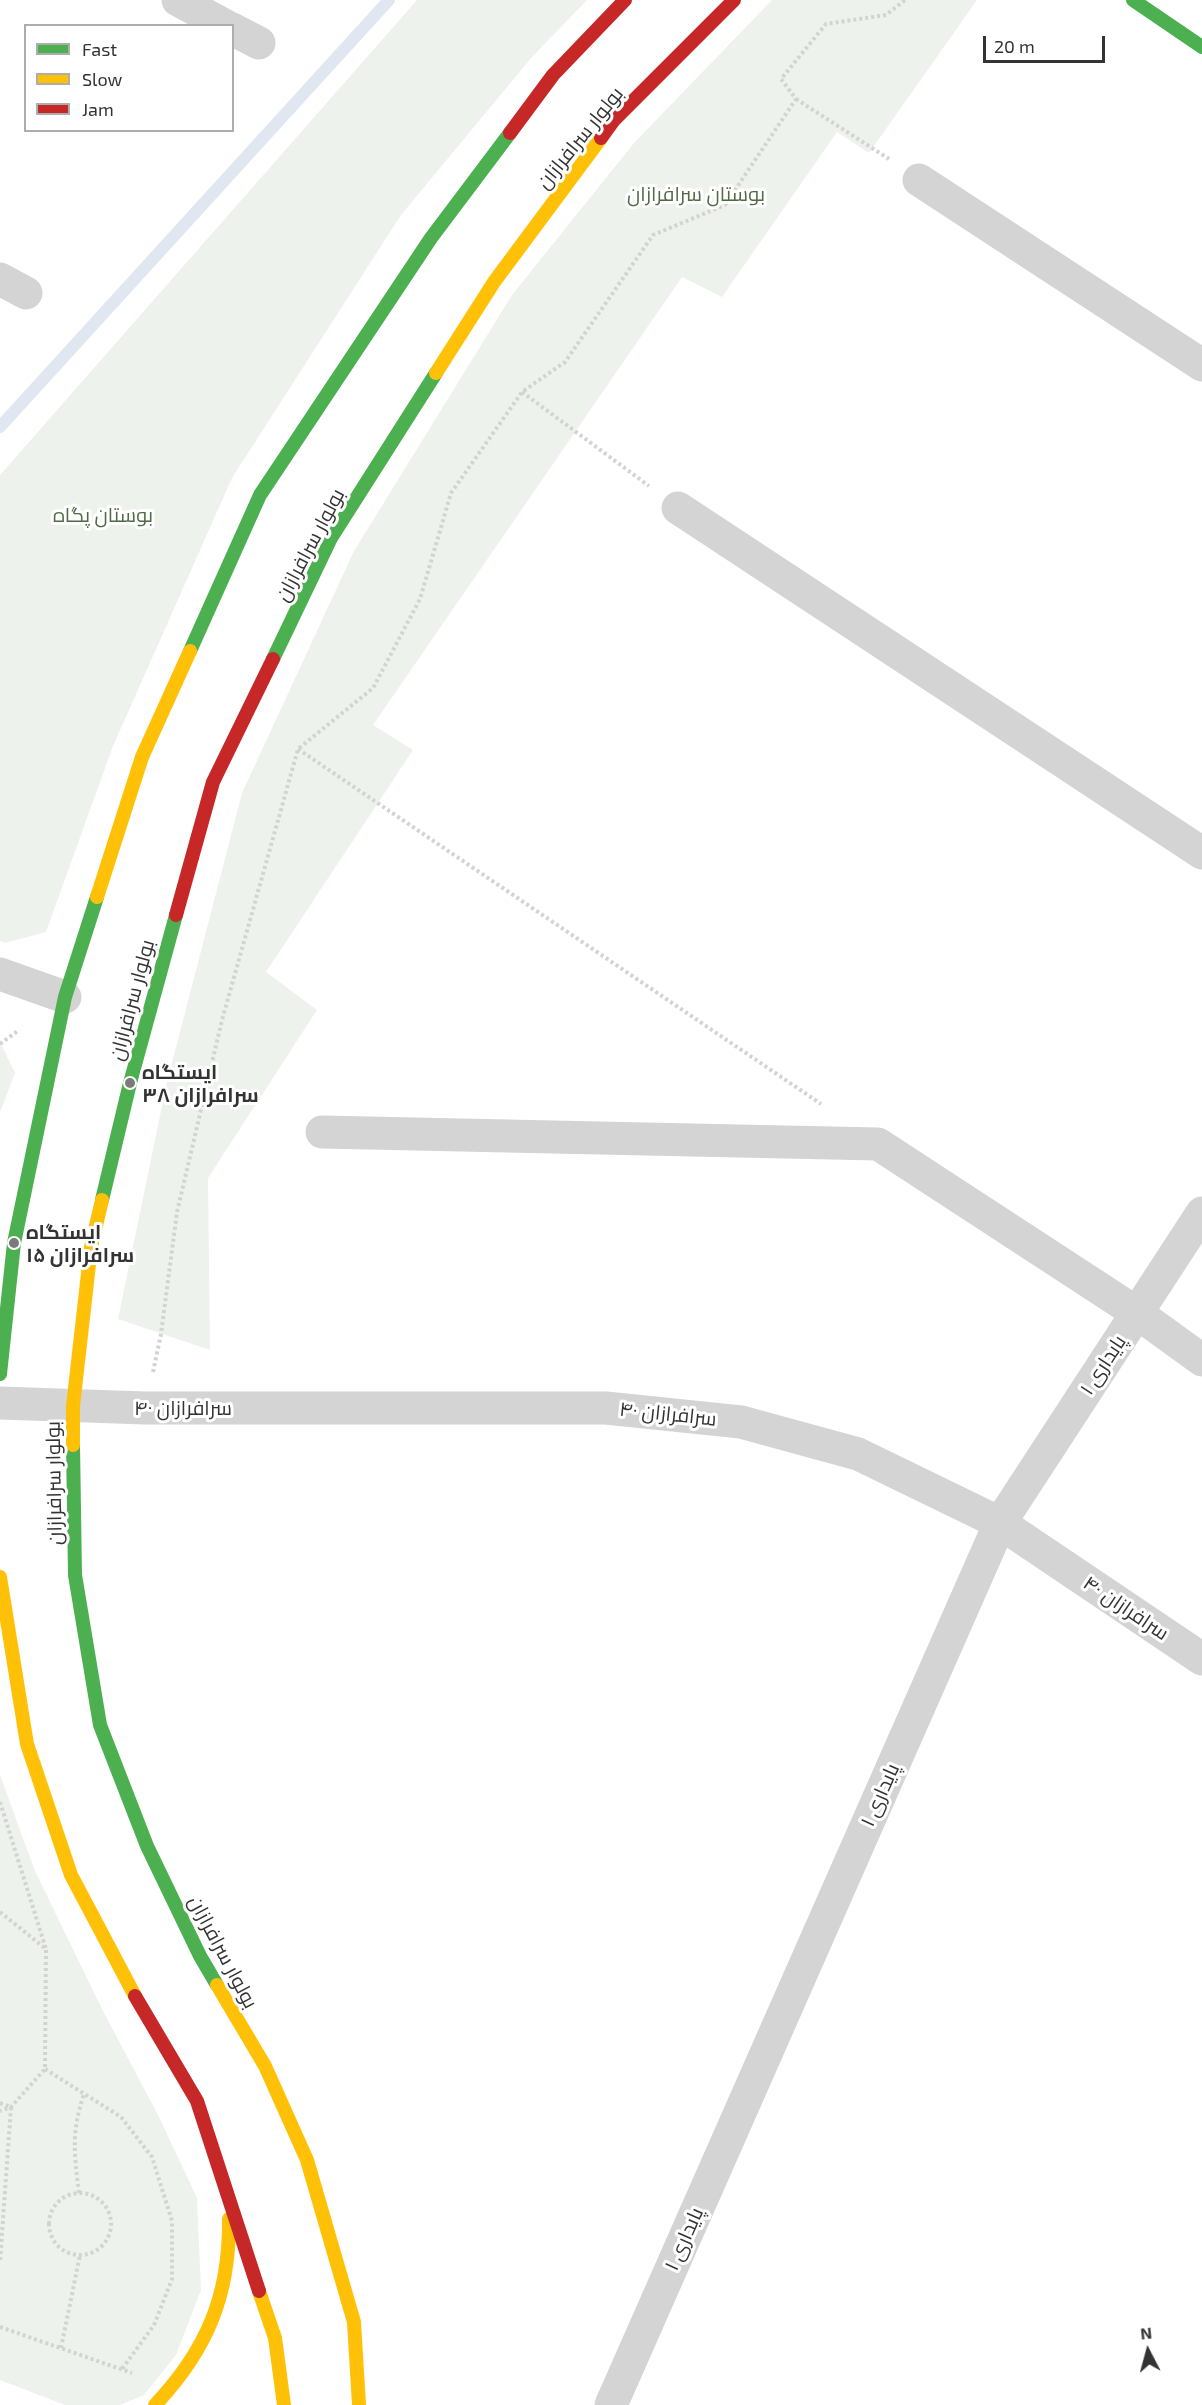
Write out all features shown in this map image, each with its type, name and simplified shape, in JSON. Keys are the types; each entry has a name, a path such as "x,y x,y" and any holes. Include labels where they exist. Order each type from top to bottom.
{"main road":[{"path":"0,1374 14,1243 65,997 142,757 261,495 431,238 553,75 625,0"},
{"name":"بولوار سرافرازان","path":"359,2405 354,2322 307,2160 265,2066 200,1956 161,1876 100,1725 75,1575 73,1406 91,1247 130,1083 213,782 331,538 494,282 614,120 734,0"},
{"path":"1133,0 1202,47"},
{"path":"0,1577 27,1744 71,1875 131,1990 197,2101 275,2338 284,2405"},
{"path":"155,2405 173,2388 200,2351 222,2298 231,2242 226,2185"}],"street":[{"path":"178,0 222,24"},
{"path":"919,180 1202,365"},
{"path":"678,508 1202,853"},
{"path":"0,974 65,997"},
{"path":"322,1132 878,1143 1137,1313 1202,1360"},
{"name":"پایداری ۱","path":"611,2405 1000,1523 1202,1213"},
{"name":"سرافرازان ۴۰","path":"0,1403 145,1408 606,1408 741,1422 858,1454 1000,1523 1202,1659"}],"path":[{"path":"905,0 886,15 826,24 781,79 796,99 919,180"},
{"path":"145,1408 161,1335 177,1212 222,1020 298,749 373,688 420,599 451,493 522,392 565,362 653,235 725,205 796,99"},
{"path":"522,392 678,508"},
{"path":"298,749 829,1110"},
{"path":"0,1802 46,1949 45,2069 11,2107 0,2112"},
{"path":"0,1912 46,1949"},
{"path":"45,2069 121,2116 152,2157 172,2221 172,2279 154,2325 122,2369"},
{"path":"79,2193 73,2147 79,2109 84,2094"},
{"path":"0,2103 11,2107"},
{"path":"0,2262 11,2107"},
{"path":"79,2193 93,2195 104,2204 110,2216 110,2230 105,2243 94,2251 80,2255 67,2252 56,2244 50,2231 50,2217 55,2205 66,2196 79,2193"},
{"path":"61,2348 80,2255"},
{"path":"0,2327 173,2388"}],"green space":[{"name":"بوستان پگاه","path":"417,0 587,0 532,57 401,215 232,478 113,746 46,932 5,943 0,941 0,475"},
{"name":"بوستان سرافرازان","path":"772,0 977,0 869,153 837,132 722,297 682,277 373,725 413,750 266,972 317,1010 208,1178 210,1350 118,1319 167,1082 242,793 354,551 512,295 634,143"},
{"path":"0,1042 15,1073 0,1112"},
{"path":"0,1775 35,1871 102,2009 158,2115 197,2198 201,2290 176,2355 144,2395 120,2405 65,2405 0,2380"}],"waterway":[{"path":"0,427 389,0"}],"traffic: fast":[{"path":"1133,0 1202,47"},
{"path":"190,651 260,495 431,238 510,133"},
{"path":"273,659 331,538 436,373"},
{"path":"0,1374 14,1243 65,997 97,897"},
{"path":"102,1200 130,1083 176,915"},
{"path":"73,1445 75,1575 100,1725 147,1846 200,1956 217,1985"}],"traffic: slow":[{"path":"436,373 494,282 601,138"},
{"path":"97,897 142,757 190,651"},
{"path":"73,1445 73,1406 91,1247 102,1200"},
{"path":"0,1577 27,1744 71,1875 135,1996"},
{"path":"217,1985 265,2066 307,2160 354,2322 359,2405"},
{"path":"155,2405 189,2363 212,2320 225,2272 229,2219"},
{"path":"259,2291 275,2338 284,2405"}],"traffic: jam":[{"path":"510,133 553,75 625,0"},
{"path":"601,138 614,120 734,0"},
{"path":"176,915 213,782 273,659"},
{"path":"135,1996 197,2101 259,2291"}],"place":[{"name":"ایستگاه سرافرازان ۳۸","path":"130,1083"},
{"name":"ایستگاه سرافرازان ۱۵","path":"14,1243"}]}
